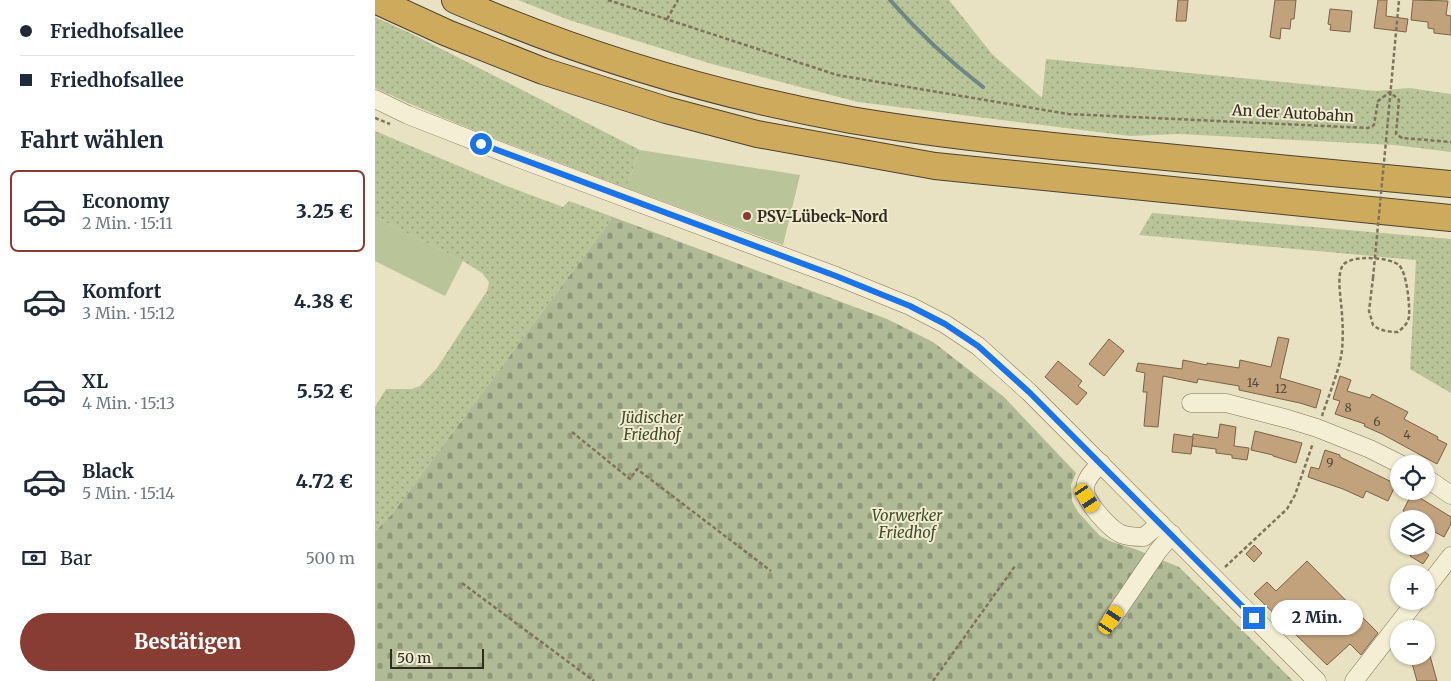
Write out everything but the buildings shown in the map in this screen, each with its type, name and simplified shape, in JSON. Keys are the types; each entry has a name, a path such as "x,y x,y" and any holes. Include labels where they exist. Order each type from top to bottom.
{"highway":[{"path":"375,0 447,33 543,70 666,110 757,134 935,166 1451,218"},
{"path":"455,0 563,43 662,75 761,101 850,120 1029,144 1451,184"}],"street":[{"path":"375,99 408,115 518,158 836,276 910,306 945,324 978,346 1029,392 1317,681"},
{"path":"1191,403 1226,403 1317,428 1390,459"},
{"path":"1101,463 1091,473 1085,488 1087,498 1118,533 1144,537 1166,529"},
{"path":"1435,484 1451,495"},
{"path":"1111,620 1158,551 1166,529"},
{"path":"1435,576 1451,556"},
{"path":"1354,681 1409,610"}],"path":[{"path":"608,0 667,19 678,0"},
{"path":"1213,577 1287,509 1295,495 1342,352 1339,276 1341,268 1345,263 1359,257 1387,260 1399,266 1402,271 1408,298 1409,316 1407,322 1398,332 1393,332 1381,330 1373,325 1369,311 1373,278 1386,141 1390,92 1399,0"},
{"name":"An der Autobahn","path":"667,19 837,75 1068,114 1368,128 1374,125 1378,101 1390,92"},
{"path":"1390,92 1399,100 1396,134 1402,138 1451,142"},
{"path":"375,118 398,127"},
{"path":"572,432 630,479 637,469 771,571"},
{"path":"933,681 1015,566"},
{"path":"461,583 594,681"}],"green space":[{"path":"518,0 949,0 992,54 1042,98 1046,59 1376,91 1409,88 1451,94 1451,152 1394,145 1179,134 1130,136 858,102 712,64 569,20"},
{"path":"375,17 640,150 626,188 468,128 375,88"},
{"path":"375,131 504,185 563,207 569,201 613,217 393,513 375,532 375,407 386,389 412,389 420,386 437,368 487,291 489,282 482,273 463,261 375,217"},
{"name":"PSV-Lübeck-Nord","path":"640,150 800,175 783,245 626,188"},
{"path":"1152,213 1451,239 1451,393 1410,369 1416,260 1139,235"},
{"path":"375,217 463,261 445,296 375,261"},
{"name":"Vorwerker Friedhof","path":"613,217 887,319 933,342 1004,397 1076,473 1071,485 1072,501 1078,512 1100,536 1179,567 1293,681 375,681 375,532 393,513"}],"waterway":[{"path":"890,0 934,46 983,87"}],"place":[{"name":"PSV-Lübeck-Nord","path":"747,216"}],"route":[{"path":"481,144 836,276 910,306 945,324 978,346 1029,392 1075,436 1254,618"}],"park label":[{"name":"Jüdischer Friedhof","path":"652,426"}]}
